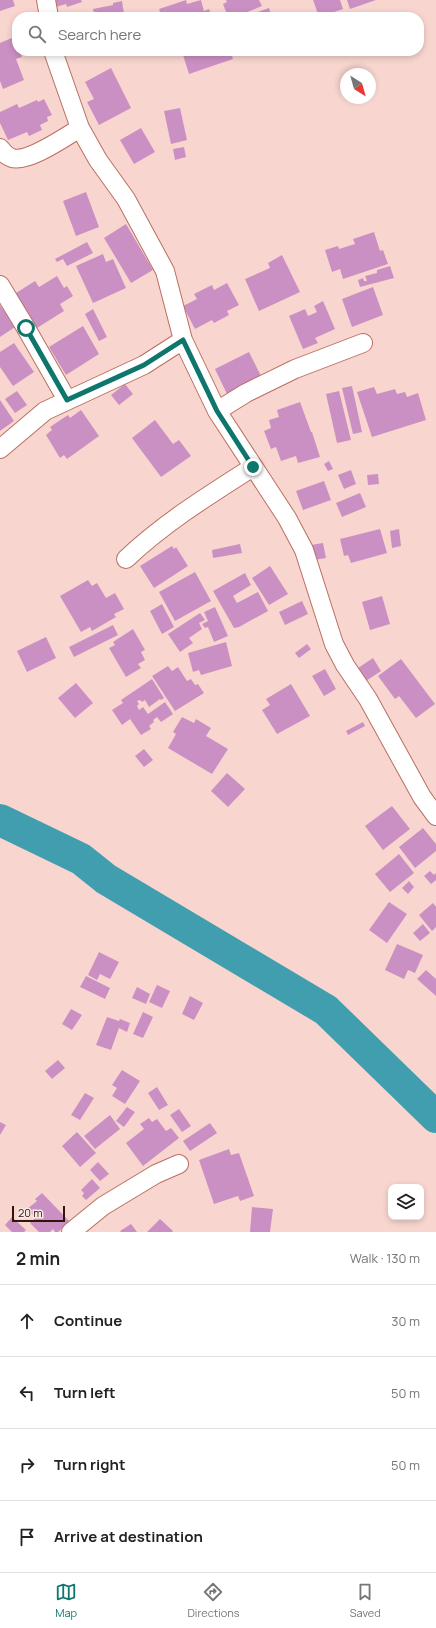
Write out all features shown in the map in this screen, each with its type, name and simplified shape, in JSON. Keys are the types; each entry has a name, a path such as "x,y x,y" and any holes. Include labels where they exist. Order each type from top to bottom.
{"street":[{"path":"46,0 48,12"},
{"path":"55,56 80,128 98,160 126,199 165,271 183,340 217,411 287,518 304,550 334,644 345,665 368,700 422,797 436,816"},
{"path":"0,148 6,155 21,159 44,150 80,128"},
{"path":"0,285 67,400"},
{"path":"0,449 45,411 144,365 183,340"},
{"path":"217,411 246,393 295,369 362,343"},
{"path":"126,559 145,541 172,521 253,467"},
{"path":"71,1232 103,1206 156,1174 180,1164"}],"building":[{"path":"0,0 13,0 15,6 0,11"},
{"path":"54,0 81,0 82,2 67,7 66,4 56,7"},
{"path":"186,0 187,4 201,0 204,11 209,9 210,12 160,12 159,9"},
{"path":"226,0 259,0 262,6 247,12 226,12 223,4 227,2"},
{"path":"313,0 340,0 343,9 334,12 317,12"},
{"path":"347,0 376,0 350,9"},
{"path":"122,1 124,12 94,12 93,9 113,5 113,3"},
{"path":"269,8 270,12 258,12"},
{"path":"12,38 12,56 22,56 16,59 24,80 3,89 0,81 0,43"},
{"path":"183,56 232,56 233,59 189,74"},
{"path":"111,68 131,108 99,125 87,102 94,99 85,82"},
{"path":"44,99 52,115 47,117 48,121 40,125 42,130 29,136 27,132 8,140 0,123 0,112 17,104 19,108 37,100 38,102"},
{"path":"180,108 187,140 171,144 164,111"},
{"path":"141,128 155,152 134,164 120,140"},
{"path":"184,147 186,157 175,160 173,149"},
{"path":"86,192 99,227 76,236 63,201"},
{"path":"126,224 153,270 131,283 104,238"},
{"path":"374,232 380,251 383,250 388,264 343,279 340,269 332,272 325,250 338,246 339,249 355,244 353,239"},
{"path":"87,242 93,253 67,266 63,259 57,262 55,259"},
{"path":"103,254 106,262 113,259 126,288 93,303 76,266"},
{"path":"282,255 300,292 259,311 245,279 270,268 268,263"},
{"path":"390,266 394,278 360,287 358,280 363,278 364,281 367,281 365,276 377,273 377,270"},
{"path":"57,276 64,288 67,286 73,296 60,304 64,311 37,328 16,293 35,281 39,287"},
{"path":"227,283 239,305 227,311 229,315 214,323 212,320 195,329 183,306 197,299 194,294 212,285 214,290"},
{"path":"373,287 383,315 352,327 342,299"},
{"path":"323,301 335,329 315,338 318,343 303,349 289,316 305,309 308,316 317,312 314,306"},
{"path":"0,305 15,327 0,337"},
{"path":"93,309 107,337 99,341 85,314"},
{"path":"83,326 99,354 66,375 49,347"},
{"path":"14,343 34,372 13,386 0,367 0,352"},
{"path":"249,352 261,376 227,394 215,369"},
{"path":"125,384 133,394 119,405 111,395"},
{"path":"352,386 362,432 353,434 342,388"},
{"path":"374,387 377,394 395,389 397,394 405,392 407,397 418,393 426,420 372,437 357,392"},
{"path":"17,391 27,405 15,413 5,399"},
{"path":"339,391 351,440 337,443 326,394"},
{"path":"0,400 14,421 0,431"},
{"path":"300,402 320,457 298,463 296,456 281,461 276,447 271,449 264,431 271,428 269,420 279,417 277,410"},
{"path":"81,410 99,436 67,459 64,455 60,458 46,435 52,430 50,427 68,415 70,418"},
{"path":"155,420 173,444 179,440 191,456 161,477 132,438"},
{"path":"329,461 333,469 328,471 324,464"},
{"path":"351,470 356,484 344,489 338,475"},
{"path":"378,474 379,484 368,485 367,475"},
{"path":"324,481 331,500 303,510 296,491"},
{"path":"360,493 366,507 342,517 336,503"},
{"path":"380,529 387,553 351,563 348,555 344,556 340,539"},
{"path":"399,529 401,546 392,548 390,531"},
{"path":"323,543 326,558 314,560 311,545"},
{"path":"240,544 242,553 213,558 212,550"},
{"path":"172,546 174,549 176,547 188,566 154,588 140,566"},
{"path":"270,566 288,594 269,605 252,578"},
{"path":"195,572 211,601 175,621 159,592"},
{"path":"245,573 251,585 233,596 237,603 258,592 268,611 239,627 234,628 213,591"},
{"path":"88,580 92,586 97,583 106,598 115,593 124,609 114,614 116,617 92,631 90,627 81,632 60,596"},
{"path":"382,596 390,624 370,630 362,602"},
{"path":"302,601 308,614 285,625 279,612"},
{"path":"162,604 174,627 162,634 150,611"},
{"path":"215,607 228,636 214,642 208,627 205,628 202,624 208,621 204,612"},
{"path":"200,613 205,620 199,623 202,629 189,638 193,643 180,652 168,634"},
{"path":"113,625 118,635 74,657 69,647"},
{"path":"133,629 145,650 141,652 145,660 138,664 141,668 126,677 109,648 115,645 113,642"},
{"path":"46,637 56,658 27,672 17,651"},
{"path":"226,642 232,666 201,675 199,670 193,672 188,653"},
{"path":"307,644 311,649 299,658 295,653"},
{"path":"373,658 381,671 363,683 355,670"},
{"path":"401,659 435,704 416,718 399,696 395,699 378,676"},
{"path":"168,666 172,671 178,667 187,681 191,679 195,685 198,684 204,693 175,711 152,676"},
{"path":"325,669 336,689 324,696 312,676"},
{"path":"152,679 164,698 161,700 160,699 149,707 145,700 142,702 140,700 137,701 139,704 137,706 139,710 143,707 148,714 165,702 173,714 161,722 157,717 149,726 151,729 141,735 130,719 122,725 112,710 123,703 121,700"},
{"path":"76,683 93,703 75,718 58,698"},
{"path":"291,684 310,716 277,734 262,710 270,705 266,699"},
{"path":"182,717 194,723 196,719 211,728 206,736 228,749 212,774 168,748 176,734 173,732"},
{"path":"363,722 365,726 348,735 346,731"},
{"path":"144,749 153,760 144,767 135,756"},
{"path":"227,773 245,789 228,807 211,791"},
{"path":"392,806 410,829 383,850 365,826"},
{"path":"423,828 436,844 436,851 415,868 399,847"},
{"path":"399,854 414,873 390,892 375,874"},
{"path":"430,871 434,875 436,873 436,880 431,884 424,876"},
{"path":"409,881 414,887 408,894 402,888"},
{"path":"389,902 407,914 387,943 369,930"},
{"path":"433,903 436,907 436,927 432,931 419,915"},
{"path":"423,924 430,933 420,941 413,933"},
{"path":"397,944 423,955 415,973 408,970 404,979 385,970"},
{"path":"99,952 119,962 110,979 100,974 97,980 88,975"},
{"path":"426,970 436,979 436,996 417,979"},
{"path":"86,976 110,988 105,999 80,987"},
{"path":"157,985 170,991 162,1008 149,1002"},
{"path":"137,987 150,994 146,1004 132,998"},
{"path":"190,996 203,1003 194,1020 182,1014"},
{"path":"71,1009 82,1015 72,1030 62,1024"},
{"path":"143,1012 153,1017 143,1038 133,1034"},
{"path":"107,1017 119,1021 120,1019 130,1023 127,1032 119,1028 111,1050 96,1045"},
{"path":"58,1060 65,1068 52,1079 45,1071"},
{"path":"122,1070 140,1081 125,1104 112,1096 117,1088 112,1085"},
{"path":"157,1087 168,1105 159,1110 148,1093"},
{"path":"85,1093 94,1098 80,1120 71,1115"},
{"path":"127,1107 135,1112 124,1127 116,1121"},
{"path":"179,1109 191,1126 182,1132 170,1115"},
{"path":"110,1115 120,1129 95,1149 84,1136"},
{"path":"149,1118 152,1122 157,1119 166,1131 171,1128 179,1138 143,1166 126,1143 144,1129 140,1124"},
{"path":"0,1122 6,1125 0,1135"},
{"path":"210,1123 217,1133 190,1151 183,1141"},
{"path":"77,1132 96,1153 80,1167 62,1146"},
{"path":"229,1149 231,1155 239,1153 254,1196 240,1201 238,1196 214,1204 199,1160"},
{"path":"98,1162 109,1174 100,1181 90,1170"},
{"path":"92,1179 100,1188 86,1200 82,1196 84,1193 81,1190"},
{"path":"42,1193 70,1222 58,1232 55,1232 53,1229 50,1232 39,1232 30,1223 35,1218 27,1209 37,1201 35,1199"},
{"path":"252,1207 273,1209 270,1232 250,1232"},
{"path":"12,1217 26,1230 24,1232 12,1232 5,1225"},
{"path":"160,1219 173,1231 147,1232"},
{"path":"131,1224 137,1232 120,1231"}],"waterway":[{"path":"0,820 81,859 106,879 326,1010 436,1117"}],"route":[{"path":"26,328 67,400 144,365 183,340 217,411 253,467"}]}
